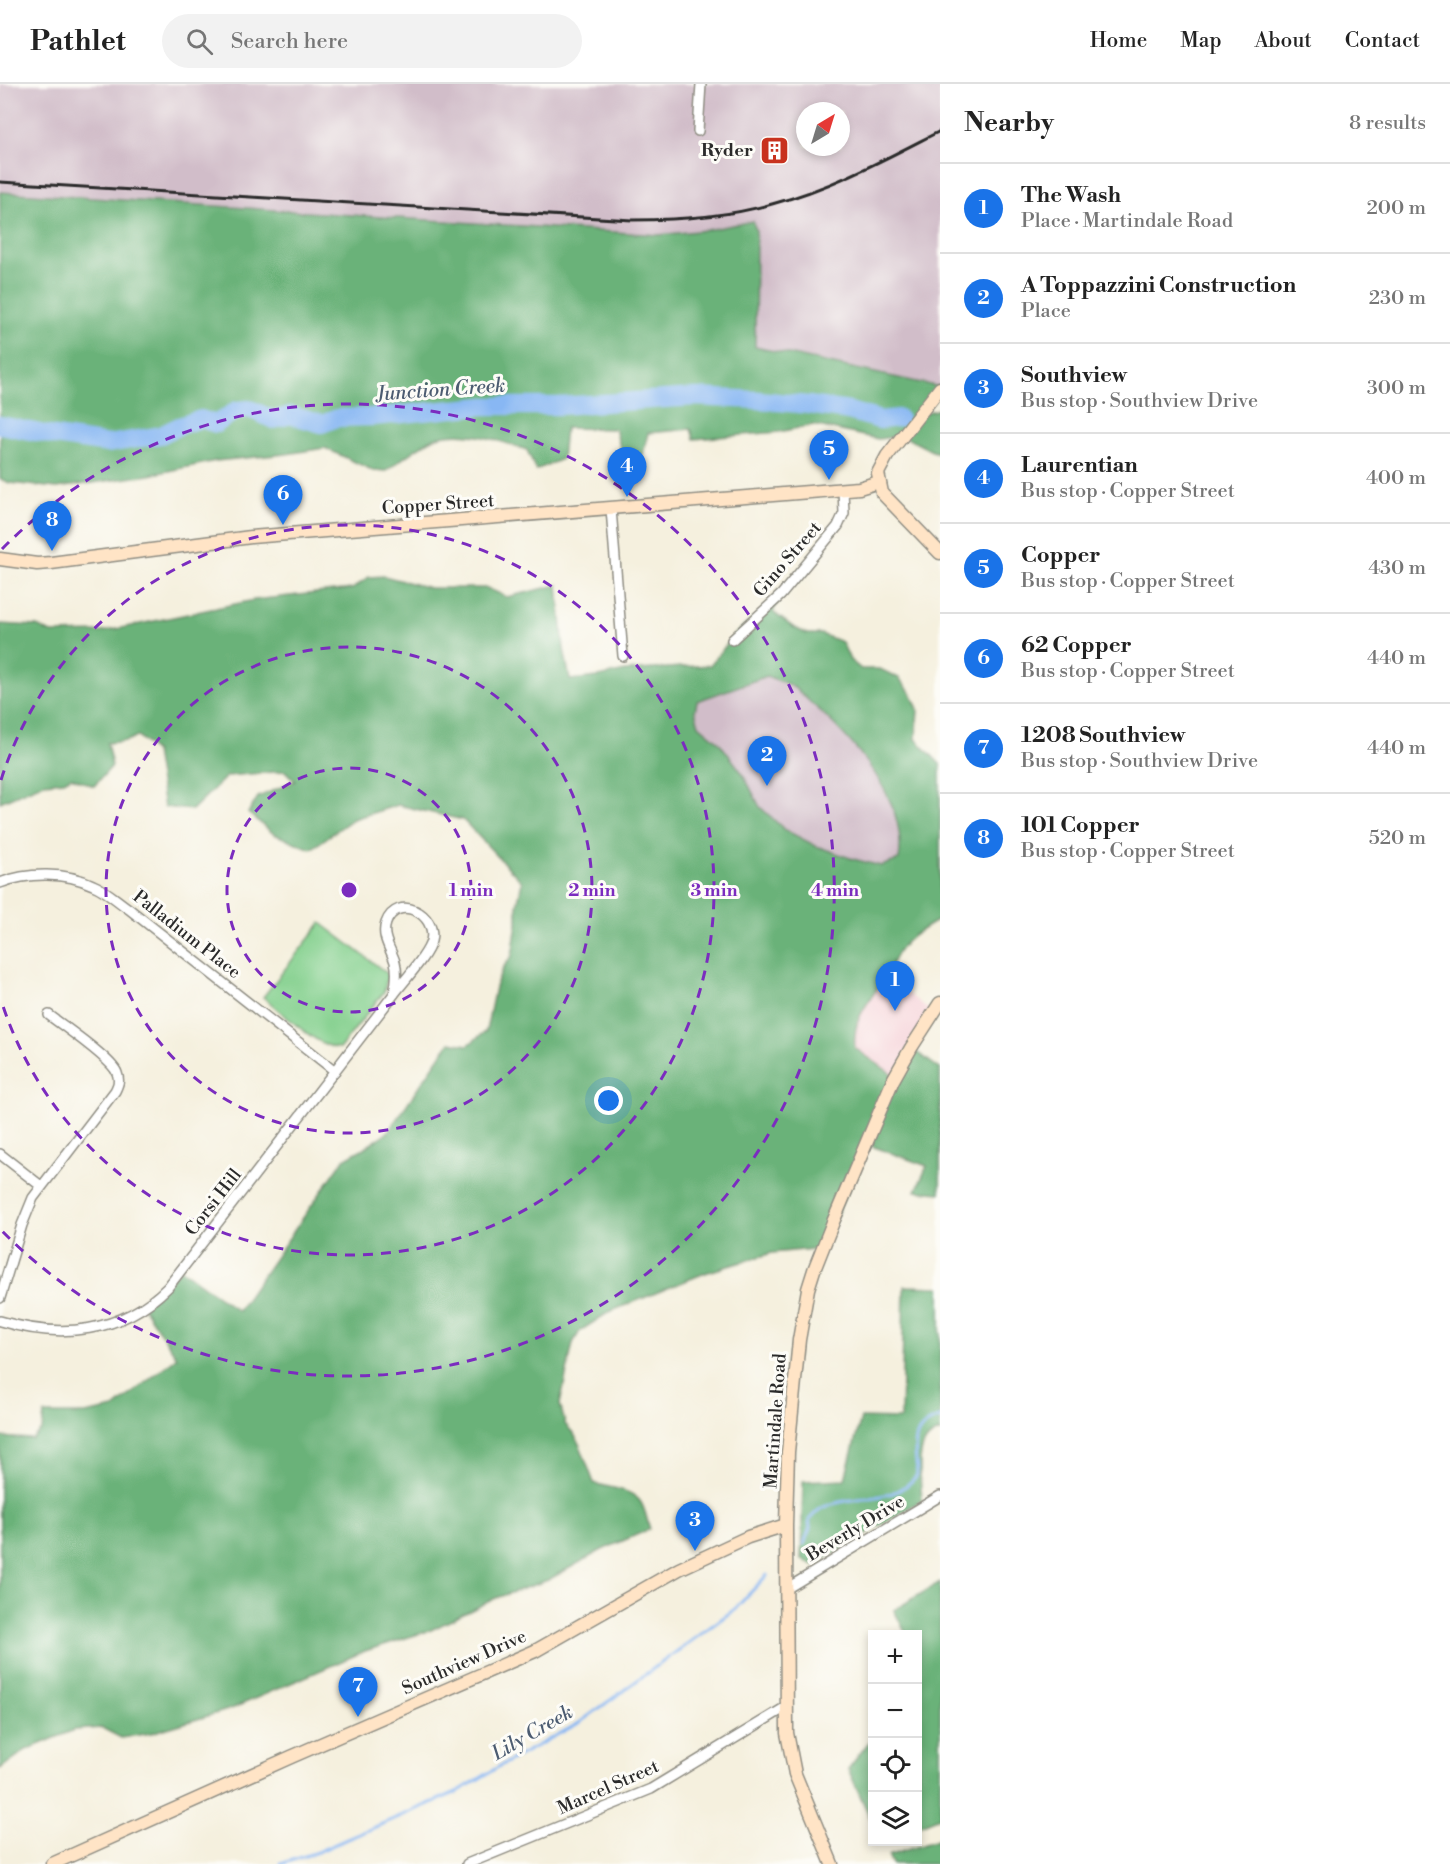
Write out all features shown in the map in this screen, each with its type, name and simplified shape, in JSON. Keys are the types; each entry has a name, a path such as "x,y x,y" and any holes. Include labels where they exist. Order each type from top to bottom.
{"street":[{"path":"698,131 701,84"},
{"path":"940,388 887,456 878,473 882,493 940,553"},
{"name":"Copper Street","path":"0,559 37,564 51,563 251,537 859,488 879,483"},
{"name":"Gino Street","path":"732,640 781,595 838,526 844,513 843,489"},
{"path":"611,509 623,656"},
{"name":"Palladium Place","path":"0,883 36,875 64,876 93,885 137,915 335,1071"},
{"name":"Corsi Hill","path":"0,1321 37,1330 75,1330 116,1321 151,1302 177,1275 394,994 431,941 431,932 425,917 411,908 396,912 386,924 385,937 396,971 394,994"},
{"name":"Martindale Road","path":"832,1864 795,1774 787,1733 788,1452 799,1340 808,1288 837,1211 892,1080 940,1003"},
{"path":"0,1298 22,1225 33,1198 119,1083 117,1074 107,1061 49,1015"},
{"path":"0,1154 41,1186"},
{"name":"Beverly Drive","path":"786,1589 940,1496"},
{"name":"Southview Drive","path":"52,1864 535,1651 679,1569 748,1537 786,1525"},
{"name":"Marcel Street","path":"467,1864 651,1789 786,1707"}],"shaded area":[{"path":"0,84 940,84 940,387 755,347 756,231 752,221 707,230 659,235 0,192"},
{"path":"767,676 793,687 846,735 875,773 894,811 901,847 899,860 881,866 853,859 816,846 785,830 760,807 743,774 719,742 699,725 695,711 697,701"},
{"path":"886,976 934,1014 896,1076 855,1048 854,1035 860,1013"}],"green space":[{"path":"0,192 659,235 707,230 753,221 756,231 755,347 940,387 922,413 940,409 940,453 903,436 878,439 813,425 779,432 694,439 691,429 648,433 643,455 624,461 615,429 565,428 562,459 536,470 527,450 484,437 462,434 440,436 427,442 386,471 372,470 325,448 216,461 149,475 57,488 10,483 0,479"},
{"path":"384,576 430,588 487,588 507,597 558,585 564,649 570,680 625,671 710,665 736,633 781,595 773,612 793,627 807,634 821,634 842,642 850,660 861,669 880,669 899,678 911,693 918,709 916,739 940,764 940,919 913,936 899,951 859,1019 855,1048 895,1076 911,1048 940,1069 940,1193 916,1191 927,1166 866,1144 823,1248 772,1253 705,1273 609,1312 580,1331 573,1343 560,1404 565,1424 574,1434 581,1448 594,1483 631,1493 636,1497 643,1507 650,1529 602,1550 548,1580 496,1598 431,1630 365,1651 231,1709 151,1733 121,1738 102,1728 74,1730 26,1750 0,1769 0,1437 32,1439 42,1429 44,1414 85,1414 114,1408 177,1357 143,1307 181,1269 238,1311 344,1159 387,1133 450,1042 468,1045 486,1031 495,987 503,968 512,956 522,882 463,820 398,805 353,819 311,849 274,834 248,813 258,797 295,781 285,771 227,776 192,810 164,807 155,752 138,736 126,741 107,743 112,766 94,786 71,777 64,781 44,783 0,802 0,624 37,626 51,633 102,632 254,600 352,589 369,577","holes":["767,676 799,692 848,739 863,757 888,796 896,817 900,838 899,860 881,866 853,859 816,846 785,830 760,807 743,774 719,742 699,725 695,711 697,701"]},
{"path":"321,923 388,974 384,992 340,1048 331,1047 311,1036 263,997"},
{"path":"904,1286 940,1287 940,1432 925,1442 922,1451 920,1470 922,1500 814,1566 801,1559 803,1481 845,1479 861,1418 901,1419"},
{"path":"940,1582 940,1817 922,1824 922,1630 904,1630 894,1610"},
{"path":"868,1743 868,1813 848,1769"},
{"path":"940,1839 940,1864 892,1864 888,1856 922,1846"}],"waterway":[{"name":"Junction Creek","path":"0,425 108,444 161,435 201,419 216,424 237,410 250,409 274,420 290,415 322,424 337,418 372,417 484,406 558,406 695,397 809,405 849,411 880,420 899,418"},
{"name":"Lily Creek","path":"804,1544 810,1528 809,1520 822,1508 848,1500 886,1495 908,1485 917,1475 915,1448 918,1433 929,1422 940,1418"},
{"name":"Lily Creek","path":"281,1864 317,1852 459,1791 579,1723 735,1609 767,1575"}],"railway":[{"path":"0,182 632,220 667,219 738,212 816,190 940,131"}],"place":[{"name":"Ryder","path":"774,150"},
{"name":"Copper","path":"829,480"},
{"name":"Laurentian","path":"627,497"},
{"name":"62 Copper","path":"283,525"},
{"name":"101 Copper","path":"52,551"},
{"name":"A Toppazzini Construction","path":"767,786"},
{"name":"The Wash","path":"895,1011"},
{"name":"Southview","path":"695,1551"},
{"name":"1208 Southview","path":"358,1717"}]}
